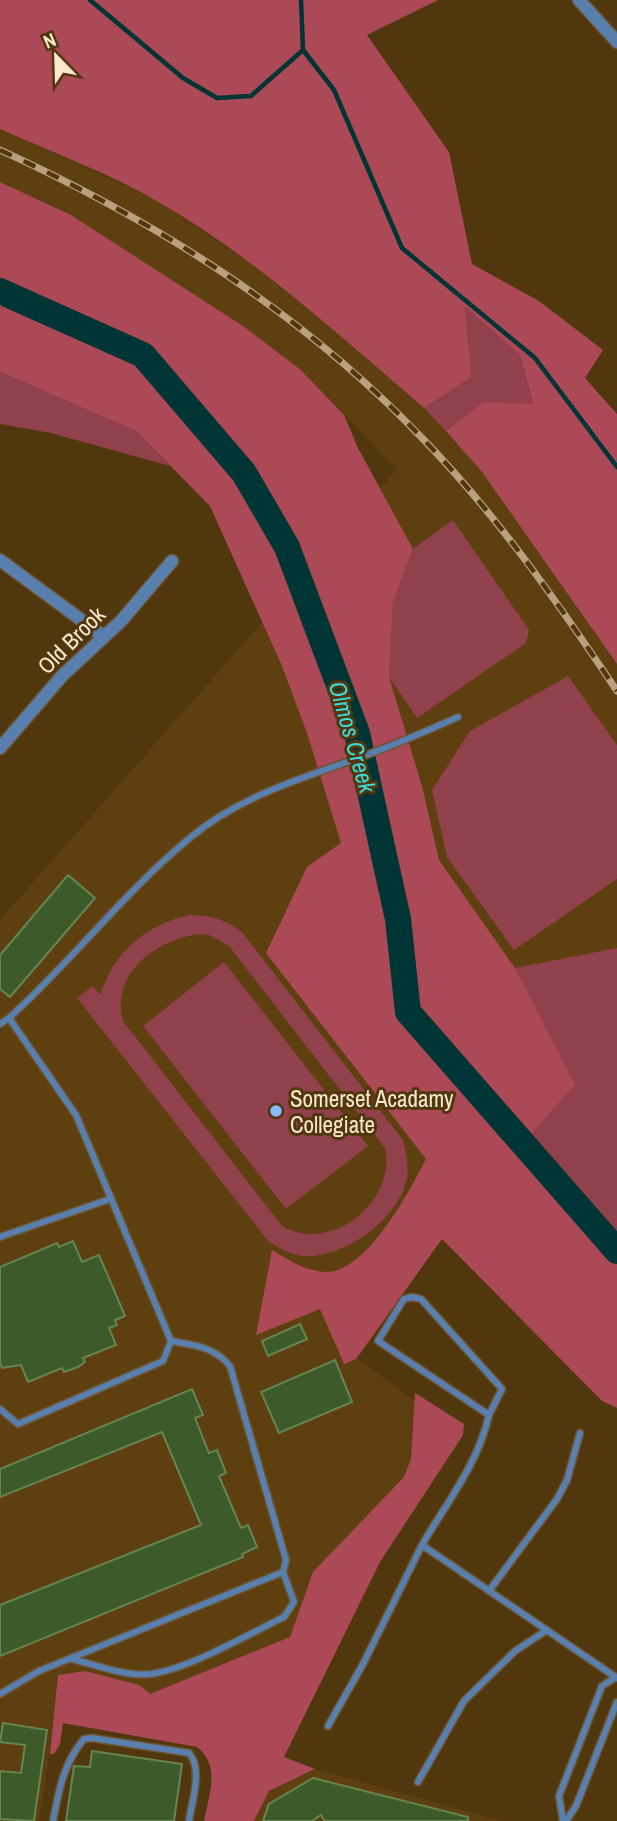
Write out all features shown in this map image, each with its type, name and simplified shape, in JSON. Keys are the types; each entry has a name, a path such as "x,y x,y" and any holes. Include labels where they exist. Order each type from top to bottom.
{"street":[{"path":"579,0 617,42"},
{"path":"0,560 103,636"},
{"name":"Old Brook","path":"0,748 62,676 122,620 172,561"}],"lane":[{"path":"0,1024 67,964 140,884 210,823 229,811 313,773 402,741 458,717"},
{"path":"0,1409 18,1424 163,1361 171,1341 76,1115 9,1018"},
{"path":"0,1237 110,1199"},
{"path":"328,1726 363,1664 422,1545 470,1469 482,1444 489,1415 502,1389 421,1299 412,1297 404,1300 378,1341 489,1415"},
{"path":"71,1658 126,1673 150,1674 176,1667 284,1617 294,1602 283,1572 286,1560 230,1366 221,1355 208,1348 171,1341"},
{"path":"489,1591 557,1499 567,1480 580,1433"},
{"path":"422,1545 617,1679 602,1686 559,1796 565,1821"},
{"path":"0,1694 39,1671 283,1572"},
{"path":"418,1782 464,1701 515,1651 547,1630"},
{"path":"565,1821 576,1807 617,1702"},
{"path":"53,1821 60,1784 68,1762 84,1740 92,1738 189,1753 195,1759 196,1772 189,1821"}],"shaded area":[{"path":"0,0 438,0 367,35 449,152 472,264 539,301 603,350 585,378 617,414 617,664 482,472 446,431 483,402 533,404 520,355 465,306 472,377 424,408 261,271 191,222 117,180 0,129"},
{"name":"Somerset Acadamy Collegiate","path":"0,129 155,199 249,263 307,307 436,418 482,472 617,664 617,1034 442,1239 357,1359 448,1424 310,1634 118,1720 55,1717 39,1821 0,1821 0,920 397,469 301,370 243,326 71,215 0,182"},
{"path":"0,182 71,215 243,326 301,370 344,415 358,448 413,549 393,602 389,677 422,786 439,860 515,968 575,1084 528,1138 617,1241 617,1408 602,1401 442,1239 356,1359 344,1364 320,1309 256,1335 272,1250 313,1270 328,1272 343,1268 358,1258 386,1226 426,1159 266,953 307,867 341,843 308,736 282,666 210,506 136,431 0,372"},
{"path":"465,305 520,355 533,405 483,402 446,431 424,408 472,377"},
{"path":"0,372 136,431 170,466 51,433 0,424"},
{"path":"453,520 529,630 526,643 417,718 389,677 393,602 413,549"},
{"path":"568,676 617,745 617,879 514,950 447,857 432,790 470,731"},
{"path":"189,915 211,917 242,932 403,1140 408,1168 402,1193 382,1221 352,1243 320,1255 304,1256 290,1253 269,1242 77,998 93,986 100,995 106,979 123,953 145,934","holes":["197,934 209,935 229,946 385,1148 386,1168 381,1187 371,1204 356,1218 339,1228 320,1234 301,1233 282,1226 123,1021 123,988 140,962 166,944"]},
{"path":"617,948 617,1241 528,1138 574,1084 515,968"},
{"path":"224,962 368,1146 286,1209 143,1026"},
{"path":"415,1393 464,1424 463,1435 380,1562 284,1757 315,1769 269,1791 254,1821 204,1821 211,1772 209,1763 197,1747 63,1723 60,1744 54,1754 50,1754 58,1675 85,1671 139,1685 150,1694 290,1637 313,1572 404,1477 411,1459"},
{"path":"315,1769 504,1821 254,1821 269,1791"}],"building":[{"path":"68,875 95,898 10,997 0,989 0,955"},
{"path":"73,1241 82,1262 99,1255 125,1316 115,1320 117,1325 109,1328 116,1345 83,1358 85,1362 78,1367 64,1372 62,1368 28,1382 21,1365 2,1368 0,1362 0,1267 57,1243 59,1247"},
{"path":"300,1324 307,1339 268,1356 262,1341"},
{"path":"335,1360 352,1402 279,1433 261,1392"},
{"path":"192,1389 203,1415 195,1418 209,1453 217,1450 226,1473 219,1476 241,1528 248,1525 257,1547 242,1554 243,1557 0,1656 0,1605 201,1525 162,1432 0,1497 0,1469"},
{"path":"3,1723 47,1730 34,1821 0,1819 0,1771 21,1773 25,1745 0,1742"},
{"path":"92,1751 182,1764 174,1821 66,1821 74,1766 90,1767"},
{"path":"313,1778 468,1817 468,1821 325,1821 321,1815 312,1821 263,1821 269,1804"}],"waterway":[{"path":"90,0 183,78 217,98 251,96 303,50"},
{"path":"301,0 303,50 334,90 402,248 535,358 617,467"},
{"name":"Olmos Creek","path":"0,291 143,355 244,473 287,547 357,733 398,919 408,1012 617,1251"}],"railway":[{"path":"0,150 115,208 225,274 278,311 377,393 450,468 501,529 617,691"}],"place":[{"name":"Somerset Acadamy Collegiate","path":"276,1111"}]}
